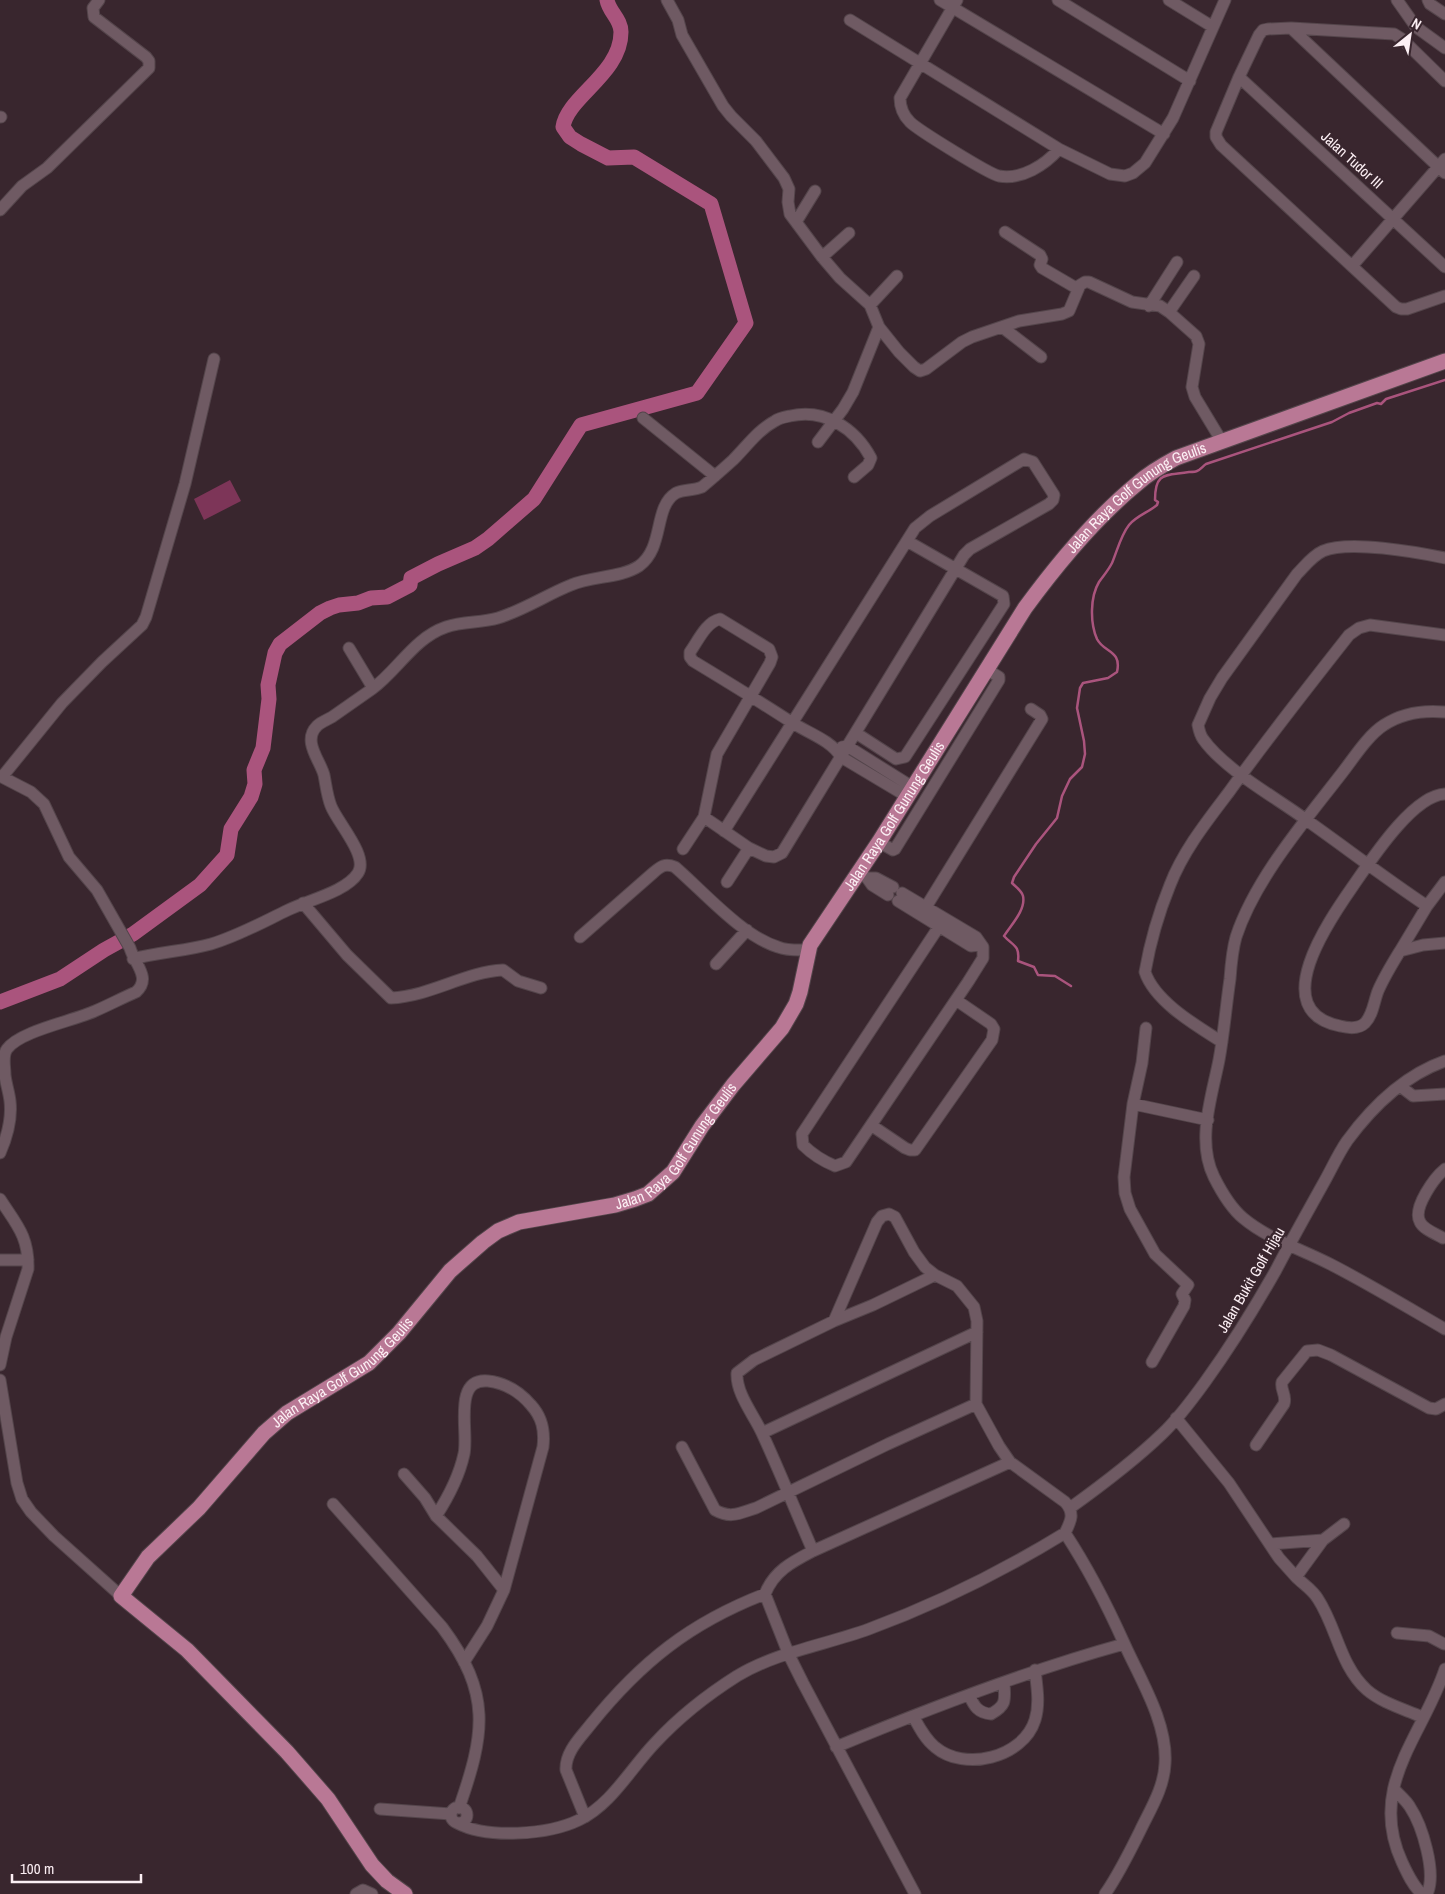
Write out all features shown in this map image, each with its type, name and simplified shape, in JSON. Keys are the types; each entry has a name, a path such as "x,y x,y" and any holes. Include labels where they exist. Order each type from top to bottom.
{"main road":[{"name":"Jalan Raya Golf Gunung Geulis","path":"121,1596 148,1557 199,1508 264,1434 287,1413 369,1363 399,1333 450,1271 482,1242 498,1231 519,1222 615,1205 648,1194 673,1172 702,1126 733,1085 766,1050 782,1028 796,1004 800,992 808,950 863,875 880,842 1025,608 1048,576 1138,482 1176,458 1221,440 1445,362"},
{"path":"121,1596 199,1662 287,1752 328,1799 372,1865 405,1894"}],"street":[{"path":"0,210 22,186 50,164 149,68 150,64 146,57 94,16 93,8 99,0"},
{"path":"667,0 678,20 682,35 723,106 756,141 784,178 789,189 790,214 840,278 870,306 879,327 898,352 914,367 926,370 962,342 1027,319 1062,314 1069,311 1082,283 1089,282 1132,302 1149,306 1160,306 1196,336 1199,344 1192,387 1195,397 1221,440"},
{"path":"940,0 955,4 1164,134"},
{"path":"1058,0 1190,81"},
{"path":"1169,0 1213,28"},
{"path":"850,20 1059,149 1110,174 1125,176 1134,173 1145,163 1164,134 1190,81 1225,0"},
{"path":"1396,0 1416,26 1445,48"},
{"path":"1428,0 1430,4 1445,14"},
{"path":"955,4 900,98 900,106 909,122 996,176 1013,176 1040,166 1059,149"},
{"path":"1291,28 1443,166 1352,266"},
{"path":"1445,81 1402,39 1394,34 1291,28 1263,30 1219,121 1216,137 1222,145 1391,303 1401,309 1445,296"},
{"name":"Jalan Tudor III","path":"1239,77 1445,267"},
{"path":"796,222 815,191"},
{"path":"1005,232 1039,254 1042,259 1041,268 1078,289"},
{"path":"822,257 848,233"},
{"path":"1149,306 1176,262"},
{"path":"870,306 897,276"},
{"path":"1169,312 1194,276"},
{"path":"818,442 853,392 879,327"},
{"path":"1002,328 1041,357"},
{"path":"0,1153 9,1126 10,1102 3,1084 4,1053 13,1043 40,1029 94,1012 136,992 141,987 143,980 142,972 97,890 69,856 44,804 31,792 1,777 62,703 96,667 142,625 146,618 185,484 214,359"},
{"path":"131,953 211,944 341,887 358,874 360,864 357,850 331,807 324,774 312,748 313,731 318,724 373,688 419,642 445,627 496,619 588,578 617,574 638,566 652,551 663,509 669,500 681,491 696,490 715,476 752,439 777,419 808,414 822,415 834,420 857,439 871,458 868,465 854,477"},
{"path":"643,418 715,476"},
{"path":"704,817 724,831 749,848 766,856 774,857 782,853 838,752 847,746 856,733 967,552 1052,502 1054,495 1033,462 1024,460 930,516 915,528 724,831"},
{"path":"856,733 896,759 905,757 1004,604 1003,596 907,541"},
{"path":"1427,906 1367,866 1306,819 1241,774 1202,739 1198,725 1210,698 1222,678 1306,564 1323,551 1346,547 1382,549 1445,558"},
{"path":"683,849 704,817 717,754 751,696 770,663 772,653 769,649 720,619 714,620 709,624 690,652 690,657 751,696 838,752 911,792"},
{"path":"1222,1042 1190,1022 1154,991 1148,982 1145,972 1151,944 1170,884 1189,849 1241,774 1349,635 1359,628 1370,626 1445,634"},
{"path":"349,648 373,688"},
{"path":"880,842 892,850 896,849 999,680 999,677 986,669"},
{"path":"923,911 1042,719 1031,709"},
{"path":"1445,712 1432,710 1416,713 1392,720 1382,726 1306,819 1264,881 1240,924 1233,948 1222,1042 1208,1120 1206,1143 1207,1162 1226,1197 1242,1217 1264,1232 1332,1265 1445,1329"},
{"path":"847,746 911,792"},
{"path":"933,757 951,759"},
{"path":"933,757 943,770"},
{"path":"1445,794 1429,797 1400,824 1367,866 1333,915 1313,952 1306,984 1306,996 1311,1011 1329,1024 1346,1028 1365,1024 1385,976 1427,906 1445,882"},
{"path":"727,882 749,848"},
{"path":"580,937 664,864 675,867 747,930 763,941 780,948 808,950"},
{"path":"863,875 876,878 895,894 941,923 976,937 983,947 983,958 846,1162 836,1166 811,1153 802,1144 802,1134 871,1032 941,923"},
{"path":"303,903 347,956 391,998 427,992 498,970 504,970 518,981 541,988"},
{"path":"716,964 747,930"},
{"path":"1400,951 1423,945 1445,943"},
{"path":"871,1125 905,1148 915,1150 992,1040 994,1029 991,1024 956,1000"},
{"path":"1146,1028 1142,1063 1133,1104 1124,1177 1127,1200 1155,1254 1188,1285 1182,1294 1185,1300 1184,1306 1152,1362"},
{"name":"Jalan Bukit Golf Hijau","path":"1070,1508 1111,1478 1163,1433 1206,1381 1238,1334 1346,1142 1387,1096 1430,1066 1445,1061"},
{"path":"1400,1086 1412,1096 1445,1094"},
{"path":"1133,1104 1208,1120"},
{"path":"1444,1237 1423,1226 1418,1216 1421,1203 1434,1180 1445,1169"},
{"path":"0,1199 17,1223 24,1239 28,1260 28,1269 6,1337 0,1365"},
{"path":"380,1809 455,1815 463,1826 484,1831 516,1832 557,1827 585,1817 616,1790 656,1742 681,1717 701,1700 750,1669 902,1618 1008,1566 1065,1533 1072,1520 1070,1508 1065,1502 1010,1462 976,1404 978,1332 974,1307 965,1294 956,1286 935,1275 925,1267 914,1252 895,1217 889,1214 882,1216 877,1222 860,1257 834,1321"},
{"path":"0,1260 28,1260"},
{"path":"813,1551 762,1433 740,1390 737,1373 741,1368 754,1360 935,1275"},
{"path":"762,1433 978,1332"},
{"path":"1256,1445 1284,1404 1285,1397 1281,1386 1282,1382 1306,1351 1312,1350 1331,1355 1429,1408 1436,1408 1445,1404"},
{"path":"0,1380 16,1483 22,1499 31,1512 54,1536 121,1596"},
{"path":"436,1516 457,1480 465,1451 465,1401 469,1388 475,1382 484,1381 498,1382 513,1389 534,1408 541,1420 545,1433 543,1447 504,1590 488,1626 464,1662"},
{"path":"682,1447 715,1510 725,1516 756,1508 976,1404"},
{"path":"1176,1418 1229,1483 1286,1568 1317,1597 1334,1633 1340,1652 1367,1690 1379,1698 1422,1717"},
{"path":"915,1894 789,1655 766,1594 770,1582 784,1567 813,1551 1010,1462"},
{"path":"404,1474 425,1498 436,1516 477,1556 504,1590"},
{"path":"333,1504 442,1627 455,1645 477,1693 480,1727 475,1759 455,1815"},
{"path":"1296,1577 1323,1540 1344,1524"},
{"path":"1065,1533 1079,1553 1110,1610 1150,1700 1166,1747 1165,1767 1160,1789 1119,1874 1105,1894"},
{"path":"1270,1544 1323,1540"},
{"path":"585,1817 566,1770 566,1763 574,1746 595,1720 632,1678 659,1653 717,1616 766,1594"},
{"path":"1397,1633 1429,1636 1445,1646"},
{"path":"836,1747 1035,1670 1124,1644"},
{"path":"1422,1894 1412,1881 1398,1853 1391,1822 1394,1790 1397,1775 1406,1751 1445,1669"},
{"path":"913,1716 926,1738 936,1748 946,1754 962,1758 996,1757 1007,1752 1019,1742 1030,1731 1035,1720 1038,1698 1035,1670"},
{"path":"969,1695 973,1705 978,1710 991,1714 1002,1707 1005,1700 1004,1683"},
{"path":"1394,1790 1410,1806 1422,1831 1431,1882 1427,1894"},
{"path":"356,1894 363,1890 372,1894"}],"shaded area":[{"path":"230,480 241,501 204,520 194,499"}],"waterway":[{"path":"0,1002 60,979 104,950 133,934 200,885 227,855 231,829 251,797 255,784 254,770 263,748 269,699 268,685 275,653 280,644 320,613 330,608 358,603 371,598 387,597 410,585 411,578 475,548 534,499 581,425 697,393 746,323 711,204 634,157 608,158 581,144 570,137 563,127 574,105 604,73 619,47 620,27 607,0"},
{"path":"1071,986 1055,976 1038,975 1034,967 1018,961 1017,949 1004,936 1022,907 1023,896 1012,883 1014,877 1036,844 1057,818 1062,796 1070,779 1082,767 1085,754 1084,741 1077,708 1080,688 1083,683 1108,678 1117,672 1118,665 1115,656 1100,644 1097,639 1093,625 1092,610 1096,588 1112,563 1126,529 1135,519 1157,505 1158,502 1155,500 1157,484 1163,477 1199,470 1206,464 1332,422 1349,413 1377,403 1381,404 1386,399 1445,380"}]}
